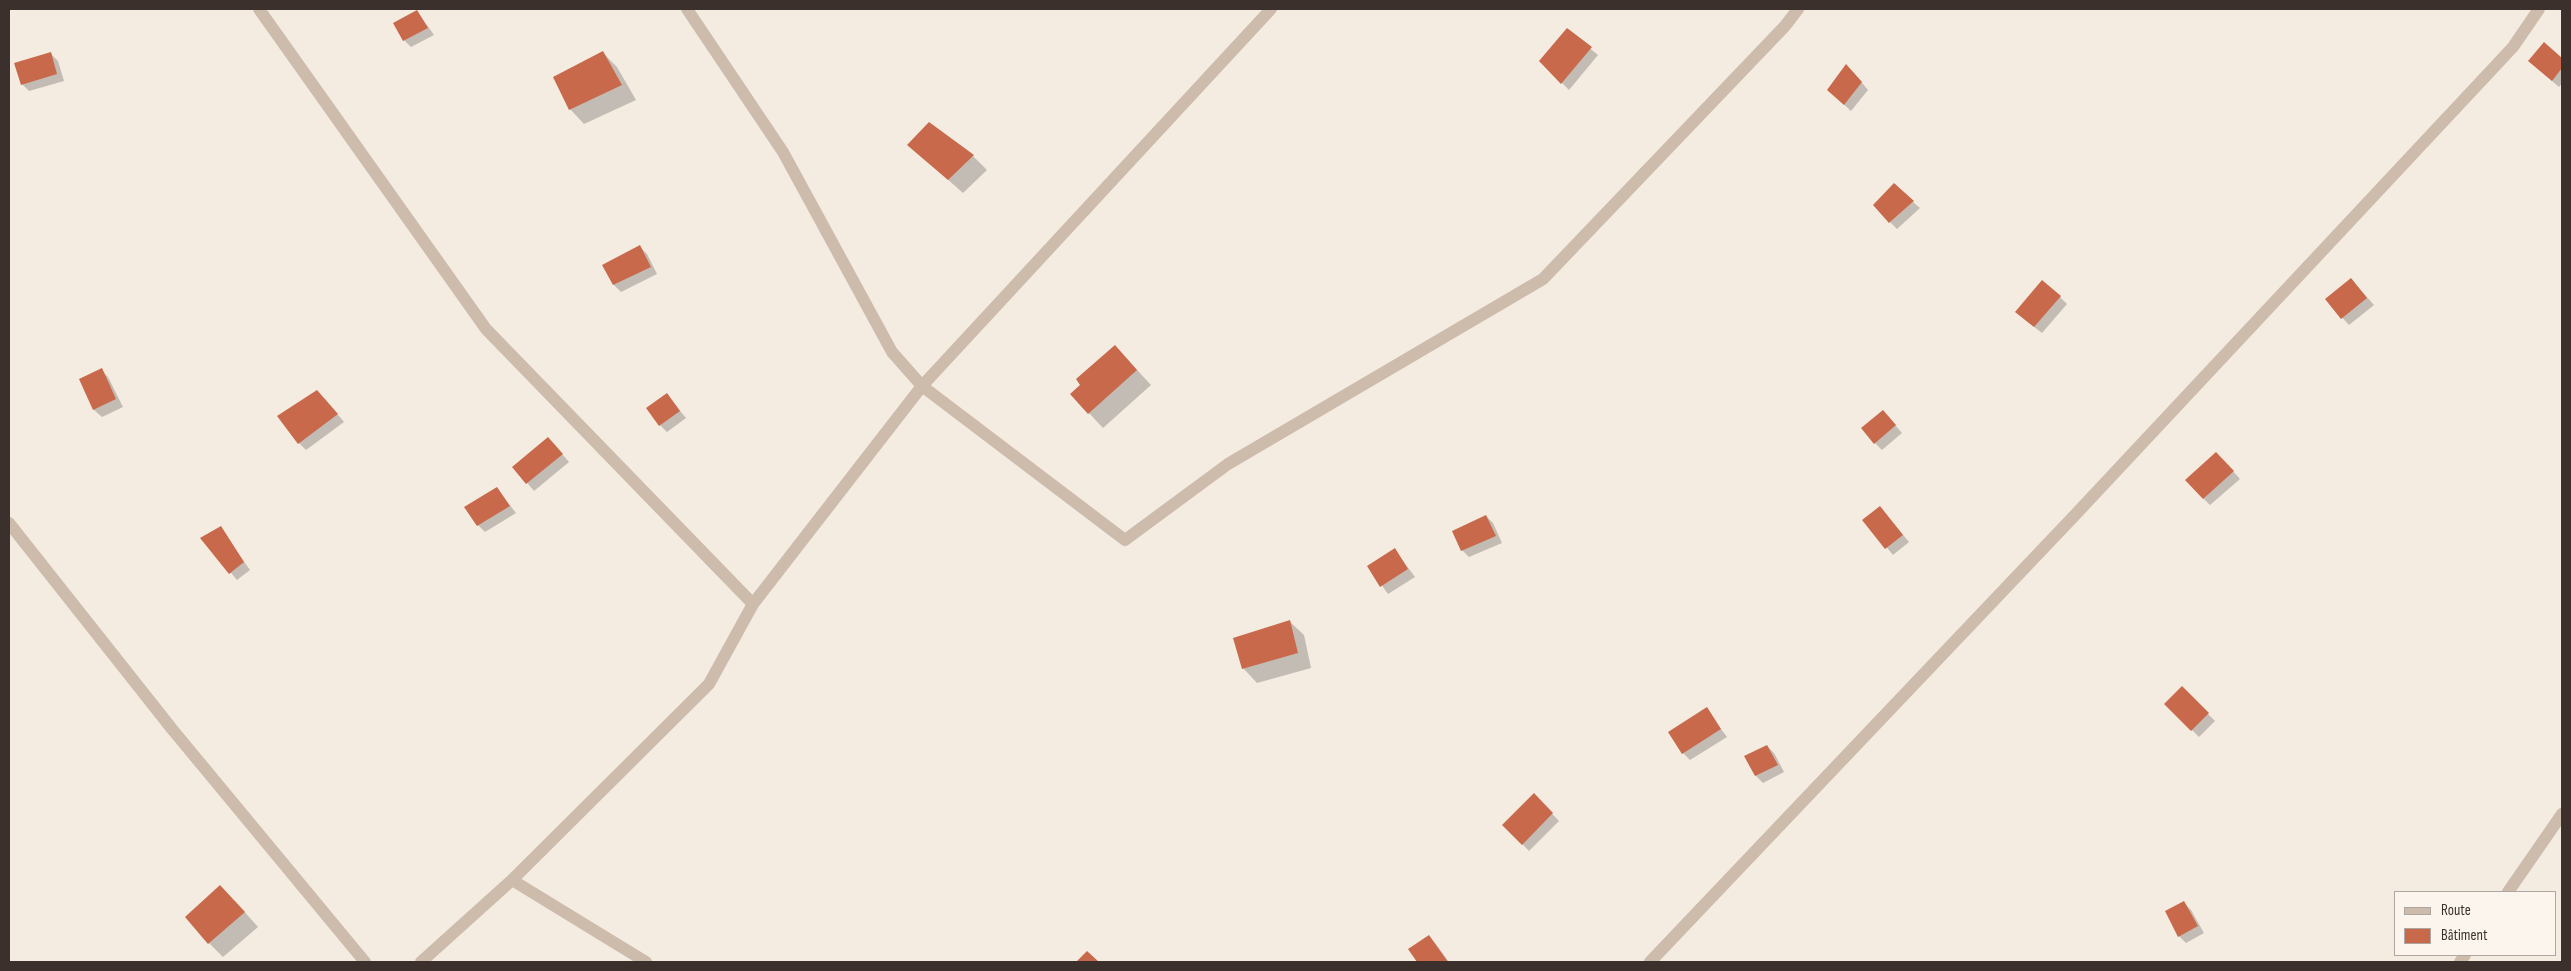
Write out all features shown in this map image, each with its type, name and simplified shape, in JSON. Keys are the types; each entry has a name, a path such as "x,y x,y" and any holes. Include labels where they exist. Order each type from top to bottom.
{"street":[{"path":"259,9 486,329 753,604"},
{"path":"687,9 783,152 892,352 922,386 1125,540 1228,464 1543,279 1785,26 1798,9"},
{"path":"421,962 512,880 709,684 753,604 922,386 1271,9"},
{"path":"1650,962 2075,515 2513,47 2539,9"},
{"path":"9,523 172,729 366,962"},
{"path":"2509,891 2562,814"},
{"path":"512,880 646,962"}],"building":[{"path":"417,10 428,28 403,41 393,23"},
{"path":"1567,28 1592,47 1561,84 1539,61"},
{"path":"2544,42 2562,58 2562,68 2552,81 2528,61"},
{"path":"603,51 622,85 569,110 553,77"},
{"path":"51,52 57,74 21,85 14,63"},
{"path":"1846,64 1862,82 1844,105 1827,90"},
{"path":"929,122 974,155 948,180 907,145"},
{"path":"1894,183 1914,201 1889,223 1873,205"},
{"path":"640,245 651,267 613,285 602,265"},
{"path":"2351,278 2367,298 2341,319 2325,299"},
{"path":"2042,280 2061,296 2034,327 2015,312"},
{"path":"1115,345 1137,370 1088,414 1070,394 1080,385 1076,379"},
{"path":"102,368 116,399 93,410 79,379"},
{"path":"317,390 338,414 298,444 277,416"},
{"path":"667,393 680,411 659,426 646,408"},
{"path":"1883,410 1896,425 1874,444 1861,428"},
{"path":"548,437 563,454 526,484 512,467"},
{"path":"2216,452 2234,471 2203,499 2185,480"},
{"path":"497,487 510,506 477,526 464,507"},
{"path":"1880,506 1903,535 1885,549 1862,520"},
{"path":"1486,515 1496,536 1461,551 1452,531"},
{"path":"221,526 244,562 229,574 200,538"},
{"path":"1395,548 1408,569 1380,587 1367,566"},
{"path":"1290,620 1298,653 1242,669 1233,638"},
{"path":"2182,686 2209,713 2191,731 2164,704"},
{"path":"1707,707 1721,729 1682,754 1668,732"},
{"path":"1767,745 1778,765 1755,776 1744,756"},
{"path":"1534,793 1553,813 1522,845 1502,825"},
{"path":"220,885 245,912 208,944 185,917"},
{"path":"2184,901 2198,926 2178,937 2165,911"},
{"path":"1429,935 1448,962 1417,962 1408,949"},
{"path":"1087,951 1099,962 1076,962"}]}
